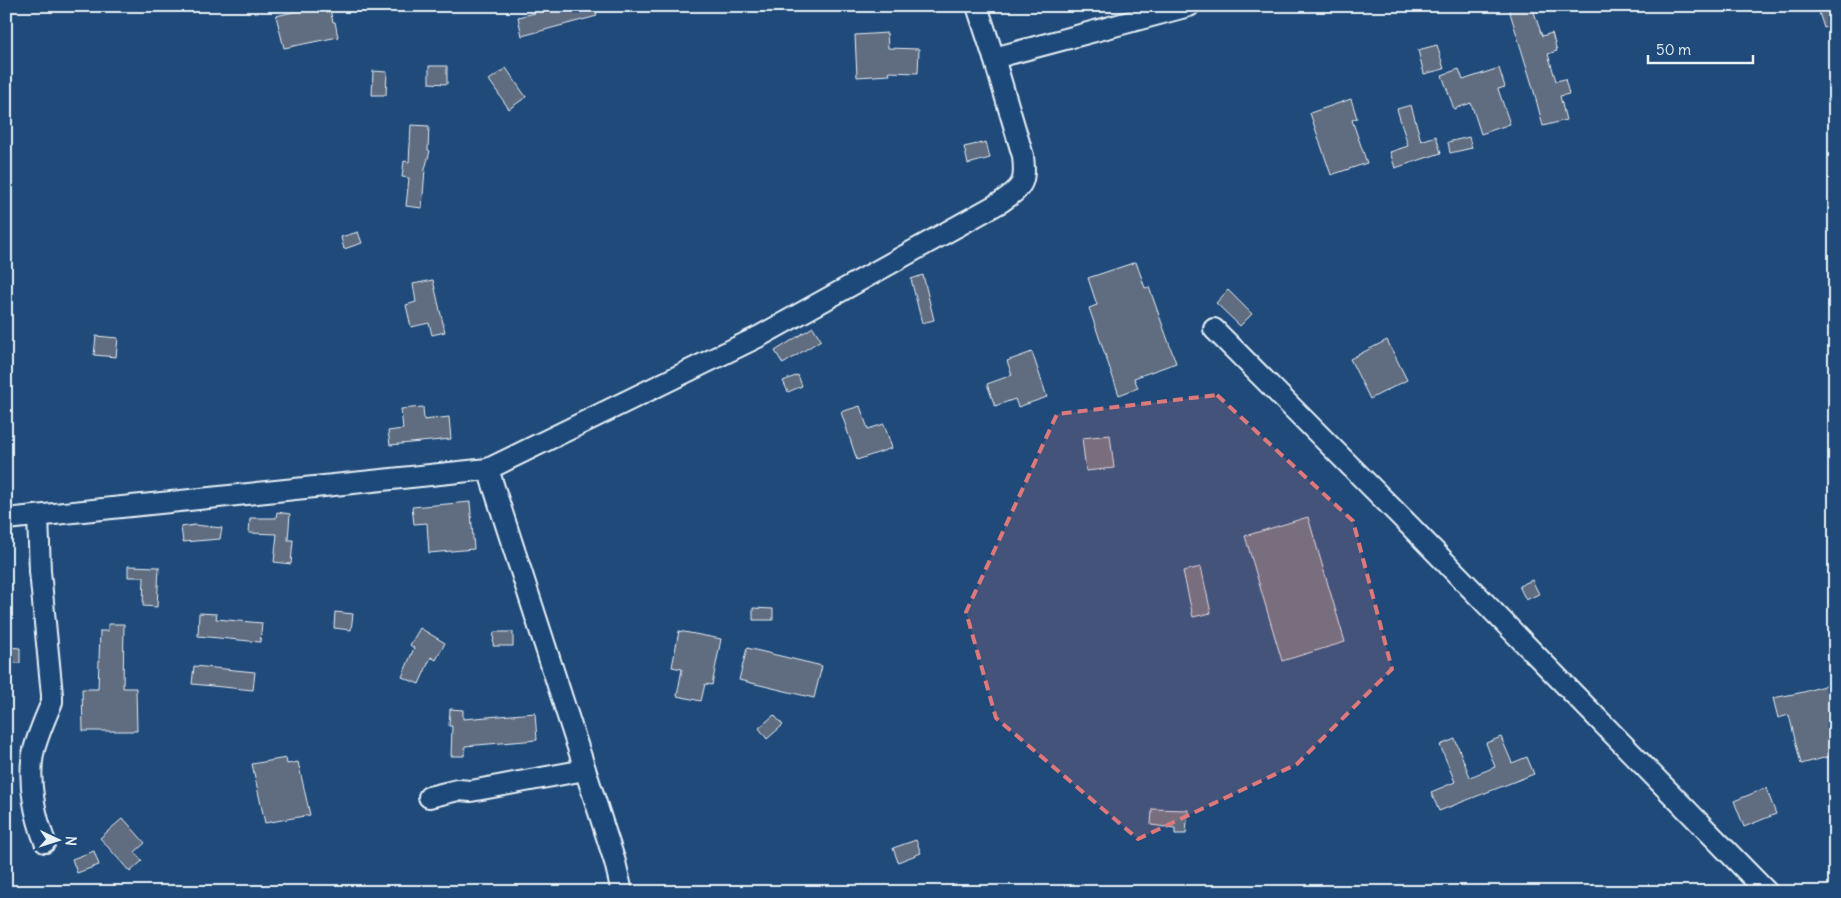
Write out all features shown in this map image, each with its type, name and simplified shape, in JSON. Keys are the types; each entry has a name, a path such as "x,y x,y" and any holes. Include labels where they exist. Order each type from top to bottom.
{"street":[{"path":"6,519 488,469 760,336 1001,202 1019,190 1024,172 1022,156 977,6"},
{"path":"994,58 1189,6"},
{"path":"1214,329 1402,518 1767,892"},
{"path":"488,469 615,862 622,892"},
{"path":"38,516 40,571 52,702 33,753 31,780 39,825 45,842"},
{"path":"429,797 458,790 471,790 585,770"}],"highlighted area":[{"path":"1217,395 1353,521 1392,669 1297,764 1138,839 996,718 966,612 1057,414"}],"building":[{"path":"319,6 329,6 338,37 284,48 276,16"},
{"path":"533,6 595,6 597,16 522,36 518,17 535,13"},
{"path":"1508,6 1532,6 1542,36 1552,33 1557,51 1548,54 1556,81 1565,79 1569,94 1560,96 1566,120 1543,126"},
{"path":"1817,6 1835,6 1835,25 1824,28"},
{"path":"887,33 888,48 919,49 918,73 889,72 890,75 857,77 855,35"},
{"path":"1437,45 1444,69 1424,74 1418,50"},
{"path":"429,66 447,66 447,84 429,83"},
{"path":"506,68 526,97 509,109 489,80"},
{"path":"1499,68 1505,87 1498,89 1510,124 1481,134 1471,103 1454,109 1442,75 1459,69 1463,80"},
{"path":"373,71 387,72 386,95 372,95"},
{"path":"1351,99 1357,118 1352,120 1367,163 1331,175 1310,113"},
{"path":"1411,105 1421,141 1436,136 1441,153 1395,168 1390,152 1408,146 1397,109"},
{"path":"411,125 429,126 428,150 430,151 425,169 422,208 406,206 409,178 402,177 404,161 409,162"},
{"path":"1469,137 1472,148 1450,153 1448,142"},
{"path":"986,142 990,158 968,164 964,147"},
{"path":"358,232 362,243 344,249 341,237"},
{"path":"1136,262 1145,288 1149,287 1176,363 1134,378 1138,388 1119,395 1089,308 1097,305 1088,278"},
{"path":"923,275 934,320 922,323 911,279"},
{"path":"433,280 445,332 432,335 429,323 411,327 406,305 416,302 413,284"},
{"path":"1228,290 1252,314 1240,326 1216,303"},
{"path":"813,327 821,340 783,364 775,351"},
{"path":"96,336 118,338 116,357 94,355"},
{"path":"1387,340 1407,380 1370,399 1350,359"},
{"path":"1032,352 1047,397 1018,407 1015,399 995,406 987,384 1012,375 1007,361"},
{"path":"798,375 802,386 788,392 783,381"},
{"path":"860,406 868,429 884,424 892,448 857,460 841,412"},
{"path":"423,407 424,420 449,417 451,439 390,445 388,431 403,429 401,409"},
{"path":"1110,435 1114,468 1086,471 1082,438"},
{"path":"470,502 474,549 429,553 427,523 414,524 412,507"},
{"path":"277,512 290,514 288,540 293,540 291,564 274,562 277,534 249,533 250,518 276,518"},
{"path":"1308,517 1345,642 1282,661 1245,536"},
{"path":"195,525 222,528 220,539 183,542 181,527"},
{"path":"128,566 159,567 157,607 143,606 144,577 128,577"},
{"path":"1201,567 1211,613 1193,617 1183,571"},
{"path":"1532,580 1539,594 1526,600 1519,586"},
{"path":"753,608 773,609 773,620 753,620"},
{"path":"335,612 353,614 351,630 334,628"},
{"path":"199,613 217,614 216,619 262,623 260,642 198,636"},
{"path":"108,624 124,624 123,688 136,688 137,731 83,731 82,689 98,689 100,631 108,631"},
{"path":"420,628 445,643 436,660 431,657 419,684 402,677 414,648 410,645"},
{"path":"679,631 721,639 712,685 705,684 701,701 677,696 682,669 672,667"},
{"path":"494,632 513,632 513,646 493,646"},
{"path":"6,647 20,648 20,663 6,663"},
{"path":"747,648 822,666 814,698 739,680"},
{"path":"194,666 255,672 253,690 192,684"},
{"path":"1830,684 1835,700 1835,755 1801,764 1789,715 1778,718 1773,698 1804,692"},
{"path":"450,709 463,710 463,719 535,713 537,740 465,746 464,756 451,756 452,726 449,726"},
{"path":"774,715 783,725 767,739 759,728"},
{"path":"1501,737 1512,763 1527,757 1534,774 1439,811 1431,792 1455,782 1440,745 1455,739 1470,777 1495,767 1486,743"},
{"path":"286,758 287,764 298,762 310,815 265,823 252,764"},
{"path":"1766,788 1776,814 1744,827 1734,801"},
{"path":"1152,809 1188,810 1186,834 1175,834 1175,828 1151,825"},
{"path":"123,818 145,843 135,852 142,861 130,872 100,838"},
{"path":"916,840 921,853 898,862 893,848"},
{"path":"94,851 99,865 77,873 72,859"}]}
